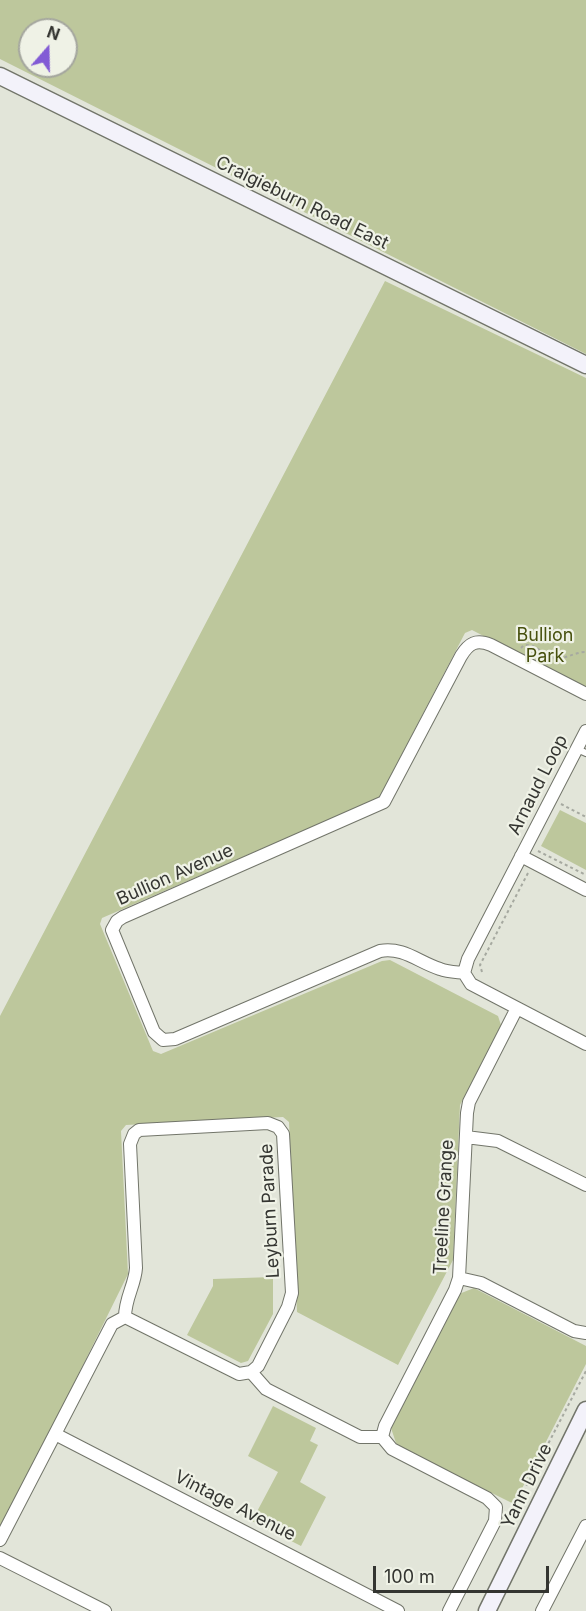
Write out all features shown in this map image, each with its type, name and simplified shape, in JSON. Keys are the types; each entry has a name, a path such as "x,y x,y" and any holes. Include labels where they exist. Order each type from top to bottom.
{"main road":[{"name":"Craigieburn Road East","path":"0,76 586,364"},
{"name":"Yann Drive","path":"487,1611 586,1410"}],"street":[{"name":"Bullion Avenue","path":"586,694 484,643 472,643 467,647 391,792 379,806 123,917 117,921 112,930 154,1032 163,1040 168,1041 380,951 400,950 438,969 464,973 471,984 586,1044"},
{"name":"Arnaud Loop","path":"464,973 468,959 551,799 582,751 586,731"},
{"name":"Arnaud Loop","path":"521,856 586,890"},
{"name":"Treeline Grange","path":"382,1437 385,1426 459,1278 466,1137 470,1102 517,1008"},
{"name":"Leyburn Parade","path":"125,1317 125,1302 135,1280 136,1268 130,1144 134,1134 145,1129 274,1125 284,1134 292,1293 284,1315 258,1366 251,1372"},
{"path":"466,1137 498,1141 586,1185"},
{"path":"459,1278 481,1282 574,1331 586,1333"},
{"path":"0,1540 112,1324 125,1317 239,1374 251,1372 266,1389 360,1437 382,1437 392,1449 487,1498 496,1507 495,1521 449,1611"},
{"name":"Vintage Avenue","path":"55,1434 398,1611"},
{"path":"542,1611 586,1526"},
{"path":"0,1558 102,1610"}],"path":[{"path":"515,658 520,648 531,645 552,657 565,658 586,652"},
{"path":"551,799 586,817"},
{"path":"482,972 480,965 539,850 586,875"},
{"path":"504,1530 586,1371"}],"green space":[{"path":"0,0 586,0 586,354 38,78 78,78 78,18 18,18 18,68 0,59"},
{"name":"Bullion Park","path":"385,281 586,378 586,689 472,630 465,633 379,798 102,918 100,924 153,1051 161,1054 382,961 390,960 498,1016 501,1025 460,1105 453,1260 398,1365 297,1312 289,1122 283,1117 126,1125 121,1131 128,1274 0,1533 0,1016"},
{"path":"560,810 586,823 586,870 541,846"},
{"path":"273,1277 273,1314 248,1361 241,1363 187,1335 213,1286 213,1279"},
{"path":"474,1288 586,1346 586,1364 514,1504 397,1446 391,1428 459,1294"},
{"path":"273,1406 316,1428 310,1441 318,1445 300,1482 326,1497 301,1546 252,1521 278,1472 248,1456"}]}
